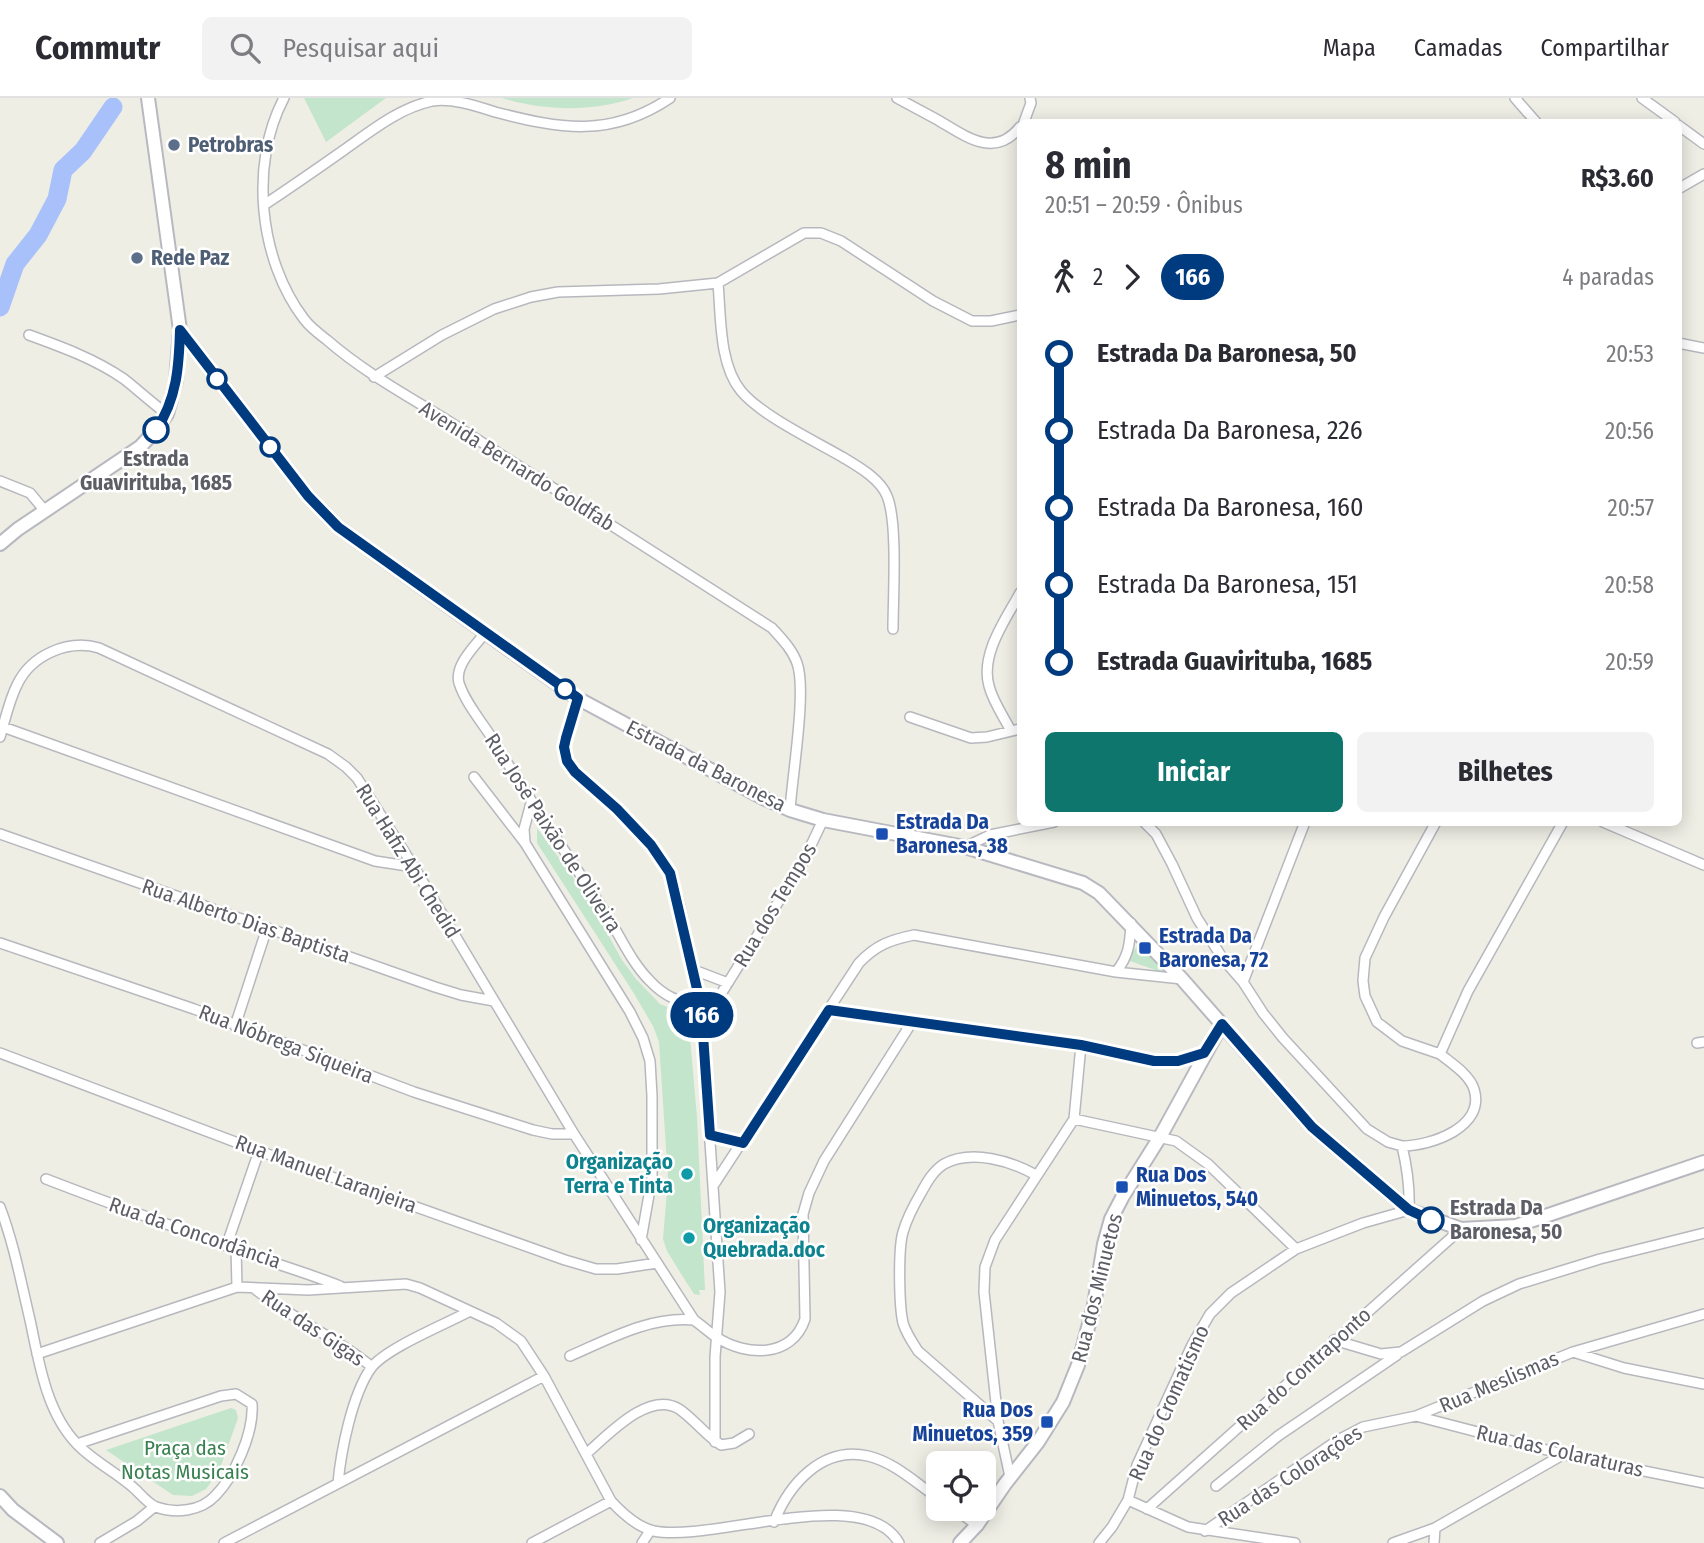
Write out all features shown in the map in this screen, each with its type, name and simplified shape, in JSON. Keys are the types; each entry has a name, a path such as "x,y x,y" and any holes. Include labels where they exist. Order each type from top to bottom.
{"main road":[{"path":"0,544 139,447 167,414 176,382 180,330 148,98"},
{"name":"Estrada da Baronesa","path":"180,330 321,511 338,527 578,698 790,810 823,820 965,847 1083,883 1100,893 1182,979 1312,1127 1409,1210 1461,1229 1516,1226 1704,1162"},
{"name":"Rua dos Minuetos","path":"960,1543 977,1525 1010,1476 1038,1442 1063,1402 1078,1365 1094,1305 1111,1219 1222,1024"},
{"path":"0,1496 13,1510 57,1543"}],"street":[{"name":"Avenida Bernardo Goldfab","path":"284,98 270,133 265,164 264,205 273,261 287,295 306,322 374,377 772,628 785,642 797,664 801,689 790,810"},
{"path":"264,205 382,124 405,110 434,101 459,102 522,119 577,127 608,126 632,120 670,98"},
{"path":"897,98 975,142 995,144 1017,131"},
{"path":"1025,119 1031,103 1030,98"},
{"path":"1516,98 1534,119"},
{"path":"1642,98 1670,119"},
{"path":"1682,128 1704,144"},
{"path":"1682,187 1704,174"},
{"path":"374,377 452,330 494,309 531,296 558,292 659,289 718,283 804,233 821,233 841,241 933,301 972,321 991,321 1017,316"},
{"path":"718,283 722,337 729,366 741,391 762,409 861,468 887,495 892,516 893,629"},
{"path":"29,335 72,350 102,366 167,414"},
{"path":"1682,344 1704,348"},
{"path":"0,481 30,493 44,511"},
{"path":"910,717 971,738 1016,730 988,684 988,663 996,638 1017,599"},
{"name":"Rua José Paixão de Oliveira","path":"486,632 462,664 458,674 459,683 531,803 647,979 663,994 680,1002 701,1006"},
{"name":"Rua Hafiz Abi Chedid","path":"0,737 18,683 29,667 44,655 60,649 88,645 337,760 357,778 414,867 573,1134 641,1240 694,1320 717,1338"},
{"path":"578,698 564,747 567,761 575,772 617,809 663,860 678,902 701,1006 720,1292 715,1357 715,1442"},
{"path":"3,727 375,861 414,867"},
{"path":"474,777 525,843 630,1012 643,1038 650,1061 652,1178 641,1240"},
{"path":"525,843 524,829 531,803"},
{"name":"Rua dos Tempos","path":"703,1024 803,862 823,820"},
{"path":"965,847 990,835 1035,826"},
{"path":"1147,826 1161,844 1197,918 1223,959 1283,1038 1367,1129 1388,1142 1402,1146 1419,1146 1448,1135 1469,1120 1475,1103 1474,1088 1465,1075 1440,1054 1402,1041 1377,1023 1365,996 1364,958 1434,826"},
{"path":"1242,982 1303,826"},
{"path":"1440,1054 1468,991 1561,826"},
{"path":"1612,826 1704,865"},
{"name":"Rua Alberto Dias Baptista","path":"0,834 435,987 494,1002"},
{"path":"1116,972 1129,951 1130,923"},
{"path":"235,1026 267,928"},
{"path":"713,1186 859,963 874,948 890,940 914,935 1116,972 1182,979"},
{"name":"Rua Nóbrega Siqueira","path":"0,943 194,1009 414,1092 533,1130 573,1134"},
{"path":"694,970 729,983"},
{"path":"829,1010 1081,1045 1154,1061 1178,1061 1204,1053"},
{"path":"717,1338 742,1347 768,1350 790,1343 800,1332 805,1320 803,1214 809,1193 824,1161 912,1021"},
{"path":"1010,1476 998,1421 984,1292 985,1268 995,1240 1074,1119 1081,1045"},
{"name":"Rua Manuel Laranjeira","path":"0,1053 259,1151 565,1260 596,1269 657,1264"},
{"path":"1074,1119 1175,1141 1208,1164 1296,1249"},
{"path":"710,1135 743,1143"},
{"path":"1402,1146 1408,1171 1409,1210"},
{"path":"237,1287 231,1246 259,1151"},
{"path":"998,1421 918,1351 903,1323 902,1233 933,1173 954,1160 967,1157 1013,1163 1037,1175"},
{"name":"Rua da Concordância","path":"46,1179 188,1233 344,1287"},
{"path":"0,1207 12,1242 42,1376 53,1406 77,1444 131,1485 154,1507 181,1510 198,1508 208,1503 226,1485 253,1416 252,1404 236,1394 221,1396 77,1444"},
{"name":"Rua do Cromatismo","path":"1099,1543 1128,1500 1137,1465 1192,1345 1210,1314 1231,1293 1296,1249 1363,1223 1409,1210"},
{"name":"Rua do Contraponto","path":"1147,1508 1461,1229"},
{"path":"1216,1486 1278,1436 1401,1352 1483,1301 1519,1284 1600,1259 1704,1233"},
{"path":"37,1354 237,1287 275,1290 406,1284 470,1311 512,1333 521,1341 544,1376 611,1501 622,1513 650,1531 667,1534 825,1516 856,1516 878,1523 900,1543"},
{"name":"Rua das Gigas","path":"254,1288 279,1308 346,1346 372,1367"},
{"path":"338,1483 340,1461 354,1408 372,1367 401,1347 470,1311"},
{"path":"1573,1352 1704,1314"},
{"path":"570,1356 654,1323 694,1320"},
{"path":"1334,1340 1381,1354 1401,1352"},
{"name":"Rua Meslismas","path":"1416,1416 1573,1352 1624,1368 1704,1384"},
{"path":"224,1543 544,1376"},
{"path":"586,1454 640,1411 660,1404 669,1404 686,1414 720,1446 749,1434"},
{"name":"Rua das Colaraturas","path":"1416,1416 1564,1454 1704,1483"},
{"name":"Rua das Colorações","path":"1205,1531 1338,1440 1363,1426 1416,1416"},
{"path":"1394,1543 1434,1528 1564,1454"},
{"path":"774,1522 788,1494 806,1472 843,1456 868,1456 891,1466 926,1490"},
{"path":"1128,1500 1168,1520 1205,1531 1295,1543"},
{"path":"532,1543 611,1501"},
{"path":"100,1543 137,1521 154,1507"},
{"path":"971,1521 977,1525"},
{"path":"1434,1528 1434,1543"},
{"path":"642,1543 650,1531"}],"green space":[{"path":"304,98 386,98 326,142"},
{"path":"502,98 633,98 601,106 568,108 534,105"},
{"path":"537,828 586,895 622,960 636,979 660,1004 688,1015 697,1117 705,1290 699,1290 700,1295 694,1294 667,1251 663,1239 668,1178 659,1042 633,992 537,843"},
{"path":"1140,942 1167,974 1127,960"},
{"name":"Praça das Notas Musicais","path":"231,1408 236,1410 238,1418 219,1471 206,1489 192,1496 173,1495 106,1450"}],"waterway":[{"path":"0,307 15,264 38,235 57,199 63,170 83,151 113,107"}],"bus line":[{"name":"166","path":"156,430 167,414 176,382 180,330 308,496 338,527 578,698 564,747 567,761 575,772 617,809 651,845 670,873 701,1006 710,1135 743,1143 829,1010 1081,1045 1154,1061 1178,1061 1204,1053 1222,1024 1312,1127 1409,1210 1431,1220"}],"place":[{"name":"Petrobras","path":"174,145"},
{"name":"Rede Paz","path":"137,258"},
{"name":"Estrada Guavirituba, 1685","path":"156,430"},
{"name":"Estrada Da Baronesa, 38","path":"882,834"},
{"name":"Estrada Da Baronesa, 72","path":"1145,948"},
{"name":"Organização Terra e Tinta","path":"687,1174"},
{"name":"Rua Dos Minuetos, 540","path":"1122,1187"},
{"name":"Estrada Da Baronesa, 50","path":"1431,1220"},
{"name":"Organização Quebrada.doc","path":"689,1238"},
{"name":"Rua Dos Minuetos, 359","path":"1047,1422"}]}
